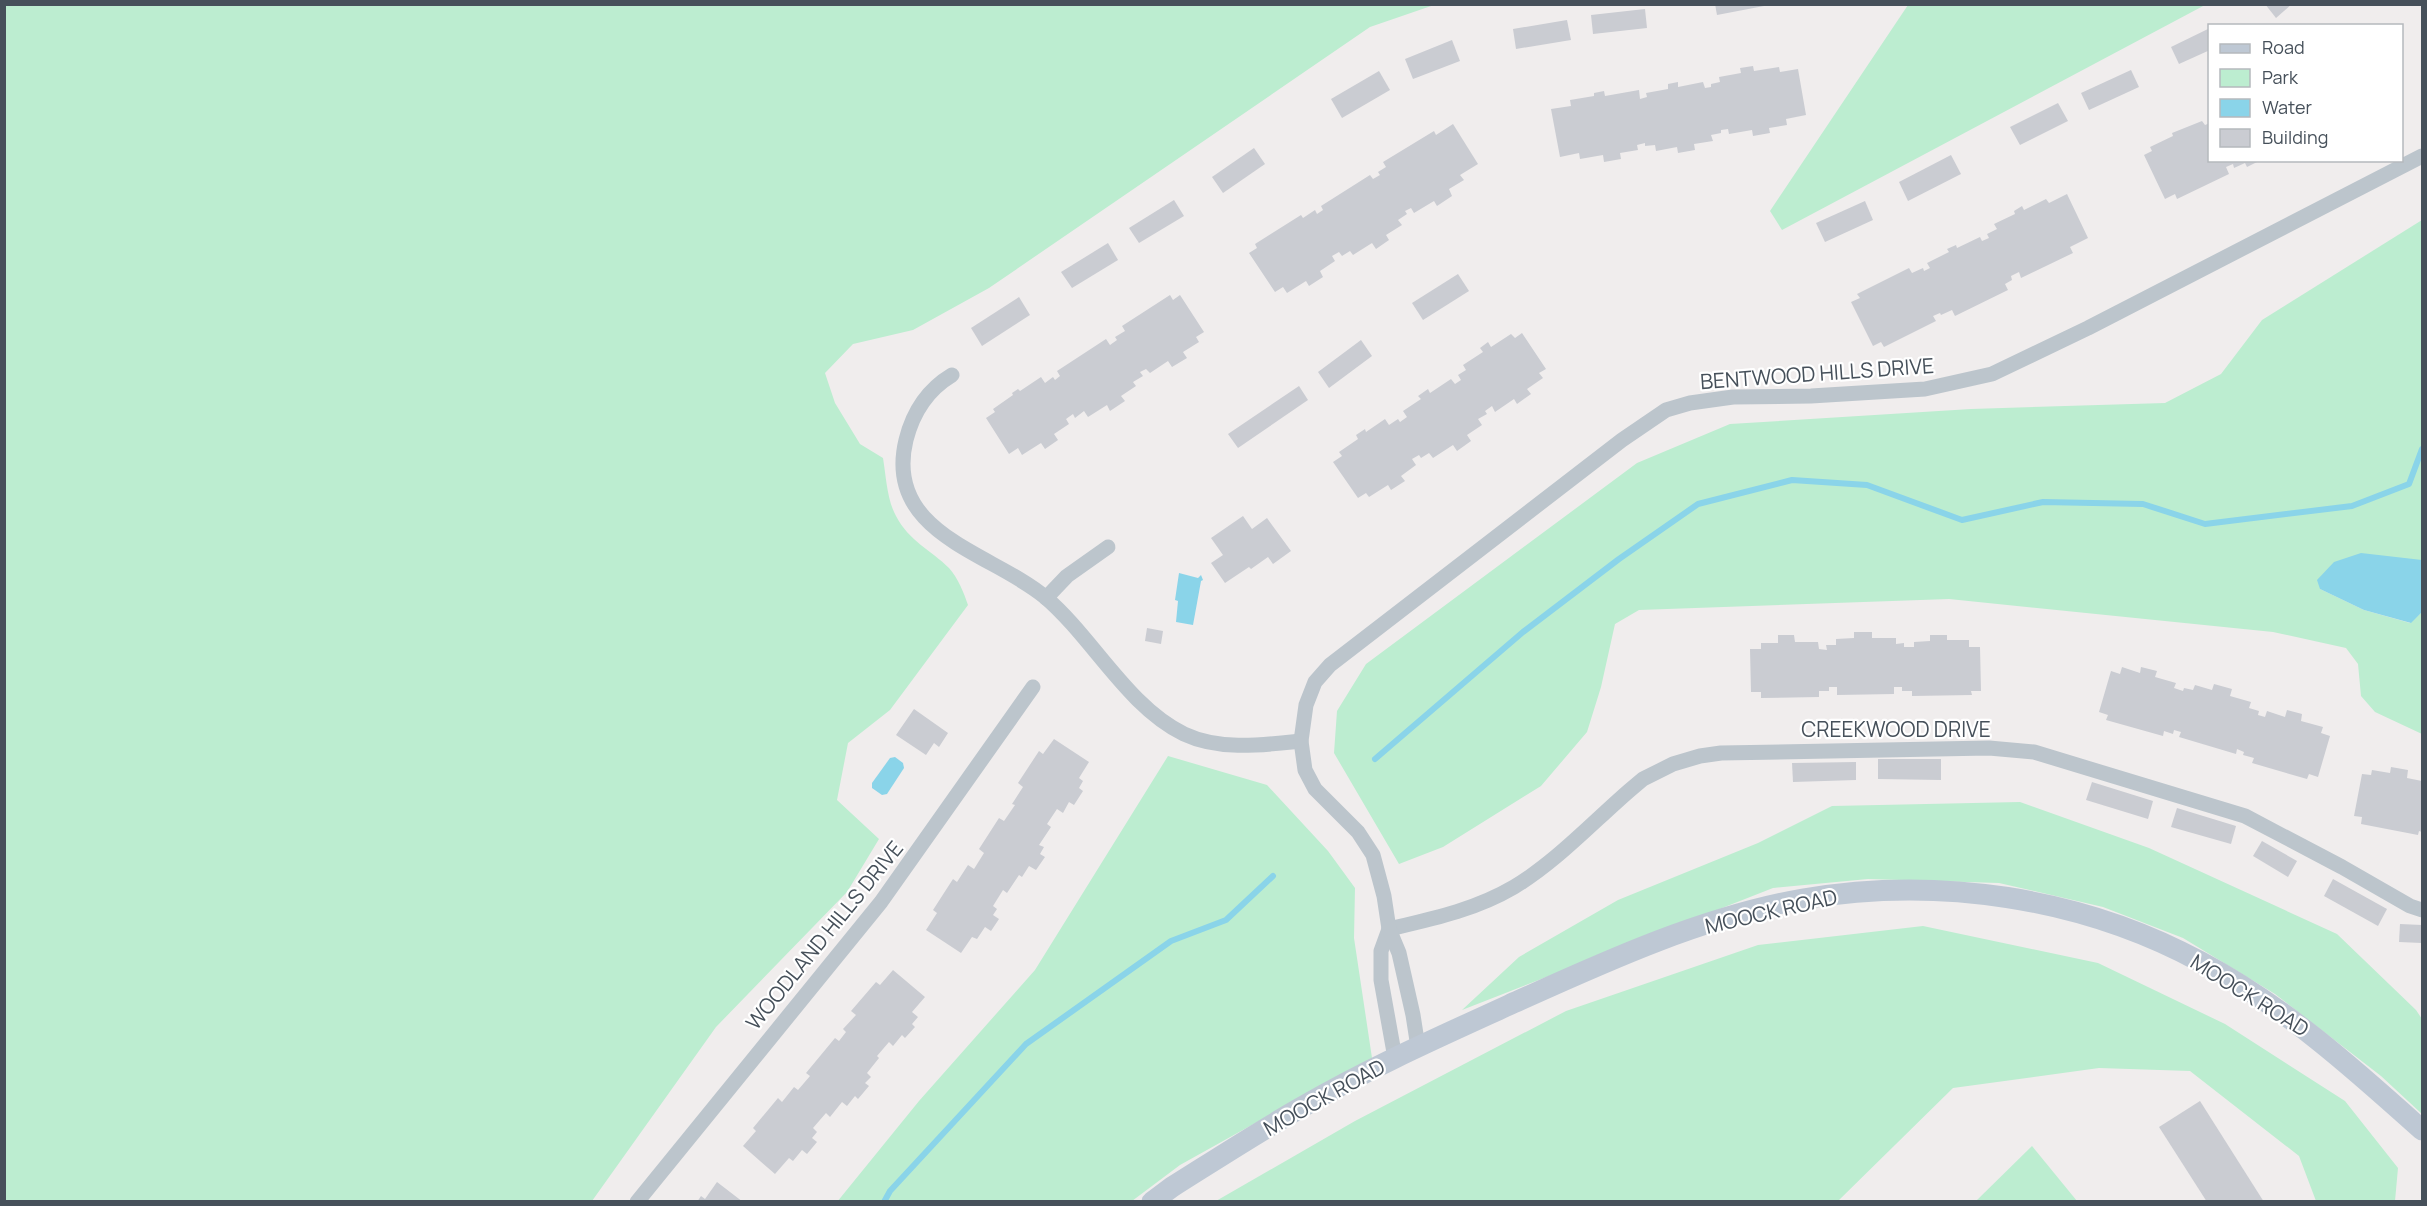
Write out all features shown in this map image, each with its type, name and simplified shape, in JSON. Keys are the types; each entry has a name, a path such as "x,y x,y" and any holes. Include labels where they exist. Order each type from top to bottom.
{"main road":[{"name":"MOOCK ROAD","path":"1152,1202 1172,1187 1305,1105 1395,1058 1566,979 1669,938 1750,912 1800,900 1886,889 1974,892 2084,914 2131,930 2199,960 2292,1018 2338,1054 2422,1130"}],"street":[{"name":"BENTWOOD HILLS DRIVE","path":"1418,1047 1399,953 1389,929 1384,896 1372,855 1358,832 1315,789 1305,770 1301,741 1306,705 1315,682 1330,665 1622,440 1666,410 1690,403 1733,397 1811,396 1925,389 1992,374 2078,333 2422,156"},
{"path":"952,375 930,392 914,415 903,452 904,470 911,496 930,522 954,544 1016,577 1046,598 1134,694 1166,723 1205,742 1253,746 1301,741"},
{"path":"1046,598 1067,576 1108,547"},
{"name":"WOODLAND HILLS DRIVE","path":"637,1202 881,902 1033,687"},
{"name":"CREEKWOOD DRIVE","path":"1389,929 1447,916 1514,887 1543,866 1630,789 1643,779 1673,764 1720,753 1814,750 1989,748 2034,753 2245,816 2410,906 2422,910"},
{"name":"BENTWOOD HILLS DRIVE","path":"1389,929 1381,951 1381,980 1395,1058"}],"green space":[{"path":"5,4 1434,5 1370,27 989,288 913,330 853,344 825,373 835,403 860,444 883,458 891,503 901,525 949,568 958,581 968,605 890,710 848,743 837,800 879,839 847,892 716,1027 592,1201 5,1202"},
{"path":"1908,5 2205,5 1782,230 1770,211"},
{"path":"2422,220 2422,560 2413,560 2320,589 2364,610 2410,623 2422,612 2422,734 2375,712 2361,696 2358,664 2346,648 2273,632 1949,599 1639,610 1615,624 1601,687 1587,732 1541,786 1443,847 1399,864 1334,753 1337,711 1366,664 1637,463 1730,424 1971,409 2165,403 2221,374 2262,320"},
{"path":"1168,756 1267,785 1328,851 1355,888 1354,938 1372,1058 1180,1165 1132,1201 837,1202 919,1101 1035,970"},
{"path":"2020,802 2149,848 2337,934 2416,1010 2422,1019 2422,1114 2381,1076 2275,994 2183,938 2103,907 1999,883 1868,879 1773,888 1462,1010 1519,957 1618,900 1758,843 1832,806"},
{"path":"1923,926 2098,963 2225,1024 2345,1101 2398,1168 2395,1201 2316,1201 2299,1156 2190,1071 2099,1068 1953,1088 1838,1201 1216,1201 1355,1121 1566,1011 1758,945"},
{"path":"2032,1146 2077,1201 1976,1201"}],"water":[{"path":"2361,553 2422,560 2422,612 2411,623 2364,610 2320,589 2317,580 2334,562"},
{"path":"1179,573 1198,578 1201,575 1203,580 1193,625 1176,622 1178,601 1175,600"},
{"path":"895,757 903,763 904,768 887,794 882,795 872,788 872,783 890,758"}],"building":[{"path":"1715,4 1764,4 1764,6 1717,15"},
{"path":"2265,4 2292,4 2276,18"},
{"path":"1645,9 1647,28 1593,34 1591,15"},
{"path":"1567,20 1571,40 1516,49 1513,29"},
{"path":"2208,29 2208,51 2179,64 2171,47"},
{"path":"1452,40 1460,61 1413,79 1405,59"},
{"path":"1753,66 1754,71 1779,67 1780,72 1798,69 1806,115 1786,119 1787,125 1769,128 1770,133 1753,136 1752,130 1729,134 1728,129 1721,130 1721,133 1711,135 1713,141 1694,144 1695,150 1678,153 1677,147 1656,151 1655,145 1645,146 1645,143 1637,145 1638,150 1620,153 1621,159 1604,162 1603,155 1580,159 1579,153 1560,157 1551,109 1571,106 1570,100 1594,96 1594,93 1604,91 1605,96 1639,90 1640,99 1647,97 1646,93 1668,89 1668,84 1678,82 1678,87 1703,82 1705,88 1711,87 1711,84 1720,82 1719,77 1741,73 1740,68"},
{"path":"2131,70 2139,87 2089,110 2081,93"},
{"path":"1379,71 1390,90 1342,118 1331,99"},
{"path":"2058,103 2068,121 2020,145 2010,127"},
{"path":"2202,121 2205,125 2208,124 2208,162 2257,162 2247,167 2245,163 2234,168 2233,164 2226,167 2229,174 2177,199 2175,194 2165,199 2144,155 2152,151 2150,147 2173,136 2172,133"},
{"path":"1453,124 1478,164 1460,175 1464,180 1449,189 1452,196 1437,206 1434,201 1414,213 1411,208 1405,211 1407,214 1398,220 1402,225 1386,235 1389,240 1376,249 1372,243 1353,255 1350,251 1342,256 1339,252 1332,256 1335,261 1320,271 1323,277 1309,286 1306,281 1287,293 1283,287 1275,292 1249,253 1257,248 1255,244 1301,215 1303,218 1315,210 1317,214 1323,210 1321,206 1370,175 1373,179 1380,175 1378,172 1386,167 1383,162 1434,131 1436,135"},
{"path":"1254,148 1265,164 1223,193 1212,177"},
{"path":"1951,155 1961,174 1908,201 1899,182"},
{"path":"2067,194 2088,238 2070,247 2073,253 2021,278 2019,272 2011,276 2012,280 2005,284 2008,290 1955,316 1952,310 1941,315 1940,313 1933,316 1936,321 1884,347 1881,342 1873,346 1851,302 1860,298 1857,294 1909,268 1912,273 1923,268 1924,271 1930,268 1927,263 1949,252 1947,249 1956,245 1957,248 1980,237 1982,241 1989,238 1987,234 1997,229 1994,224 2015,214 2014,211 2022,206 2024,210 2046,199 2049,203"},
{"path":"1174,200 1184,216 1139,243 1129,228"},
{"path":"1865,201 1873,220 1825,242 1816,223"},
{"path":"1108,243 1118,260 1072,288 1061,272"},
{"path":"1458,274 1469,291 1423,320 1412,303"},
{"path":"1170,295 1173,300 1180,295 1204,332 1196,337 1199,342 1183,352 1187,358 1172,367 1168,361 1150,373 1146,369 1140,372 1143,376 1133,382 1136,386 1121,396 1125,401 1110,411 1107,405 1088,417 1084,411 1075,418 1073,414 1066,419 1069,424 1054,434 1058,440 1045,449 1041,443 1022,455 1018,448 1009,454 986,418 995,412 993,409 1018,389 1020,391 1041,377 1045,383 1053,377 1055,380 1060,376 1057,371 1106,339 1110,345 1117,340 1115,337 1125,331 1122,326"},
{"path":"1019,297 1030,315 982,346 971,328"},
{"path":"1522,333 1546,369 1539,373 1543,378 1527,389 1531,394 1517,404 1514,399 1495,412 1492,406 1485,411 1487,414 1478,419 1482,425 1467,435 1471,441 1457,451 1453,445 1433,458 1429,453 1421,458 1419,455 1412,459 1416,465 1401,476 1405,481 1391,490 1388,485 1369,497 1366,493 1358,498 1333,462 1342,456 1339,452 1358,439 1356,435 1365,429 1366,432 1385,419 1389,425 1398,419 1400,422 1407,417 1403,411 1421,399 1418,396 1428,389 1430,393 1451,379 1455,384 1461,380 1458,375 1466,370 1463,365 1483,352 1480,348 1488,342 1491,347 1511,334 1515,338"},
{"path":"1361,340 1372,356 1329,388 1318,372"},
{"path":"1299,386 1308,400 1238,448 1228,434"},
{"path":"1243,516 1252,529 1267,518 1291,551 1273,564 1268,557 1225,583 1211,563 1223,555 1211,538"},
{"path":"1147,628 1163,631 1161,644 1145,641"},
{"path":"1854,632 1872,632 1872,638 1896,638 1896,644 1904,643 1904,647 1914,647 1914,642 1930,641 1930,635 1947,635 1947,640 1969,640 1969,647 1980,647 1981,691 1971,691 1972,695 1912,696 1912,691 1902,691 1902,687 1894,687 1894,694 1837,695 1837,687 1829,687 1829,691 1819,691 1819,697 1761,698 1761,692 1751,692 1750,649 1761,649 1761,643 1778,643 1778,635 1794,635 1795,642 1818,642 1819,649 1827,650 1826,645 1836,645 1836,639 1854,638"},
{"path":"2122,667 2140,673 2141,667 2157,671 2155,677 2176,683 2174,688 2183,691 2184,688 2193,690 2195,685 2212,690 2214,684 2232,689 2230,696 2251,702 2249,708 2259,711 2258,715 2265,717 2267,711 2285,717 2287,710 2302,714 2301,721 2323,727 2321,733 2330,736 2318,777 2309,774 2307,779 2252,763 2254,758 2243,755 2244,752 2237,749 2236,754 2179,737 2181,732 2174,730 2173,734 2164,731 2163,736 2106,720 2108,715 2099,712 2111,671 2120,674"},
{"path":"914,709 948,733 939,747 934,743 926,755 896,735"},
{"path":"1054,739 1089,762 1079,778 1083,781 1079,788 1083,791 1074,805 1069,802 1063,813 1057,809 1047,824 1051,827 1039,845 1044,847 1040,854 1045,857 1036,870 1029,866 1022,877 1019,875 1007,893 1003,890 993,906 997,909 993,915 999,919 991,931 985,927 977,939 972,937 961,953 926,930 937,913 933,910 953,879 957,882 968,865 974,869 984,853 979,849 999,818 1004,821 1015,805 1012,804 1023,787 1018,783 1039,751 1043,754"},
{"path":"1878,759 1941,759 1941,780 1878,779"},
{"path":"1856,762 1856,780 1793,782 1792,763"},
{"path":"2391,767 2408,770 2407,778 2422,781 2422,832 2419,831 2418,835 2361,824 2362,817 2354,816 2362,774 2371,775 2372,770 2390,773"},
{"path":"2092,782 2153,801 2148,819 2086,800"},
{"path":"2177,808 2236,826 2231,844 2171,827"},
{"path":"2262,841 2297,861 2288,877 2253,856"},
{"path":"2333,879 2387,909 2378,926 2324,896"},
{"path":"2400,924 2422,925 2422,943 2399,942"},
{"path":"893,970 925,997 912,1012 918,1017 912,1024 915,1027 905,1038 902,1035 893,1046 889,1042 877,1056 879,1058 867,1073 871,1077 865,1083 869,1086 858,1099 855,1096 847,1106 842,1102 830,1117 826,1113 813,1128 817,1132 812,1138 817,1142 807,1154 802,1150 793,1161 789,1158 775,1174 743,1146 756,1131 753,1128 778,1098 782,1102 794,1087 798,1090 810,1076 806,1073 835,1038 839,1041 846,1032 843,1029 856,1015 851,1011 876,982 880,985"},
{"path":"2200,1101 2264,1202 2207,1202 2159,1127"},
{"path":"717,1182 743,1202 697,1202 701,1196 705,1199"}],"waterway":[{"path":"1375,759 1523,632 1619,559 1698,504 1792,480 1867,485 1962,520 2043,502 2143,504 2205,524 2352,506 2409,484 2422,449"},
{"path":"884,1202 890,1191 1026,1044 1171,941 1226,920 1273,876"}]}
